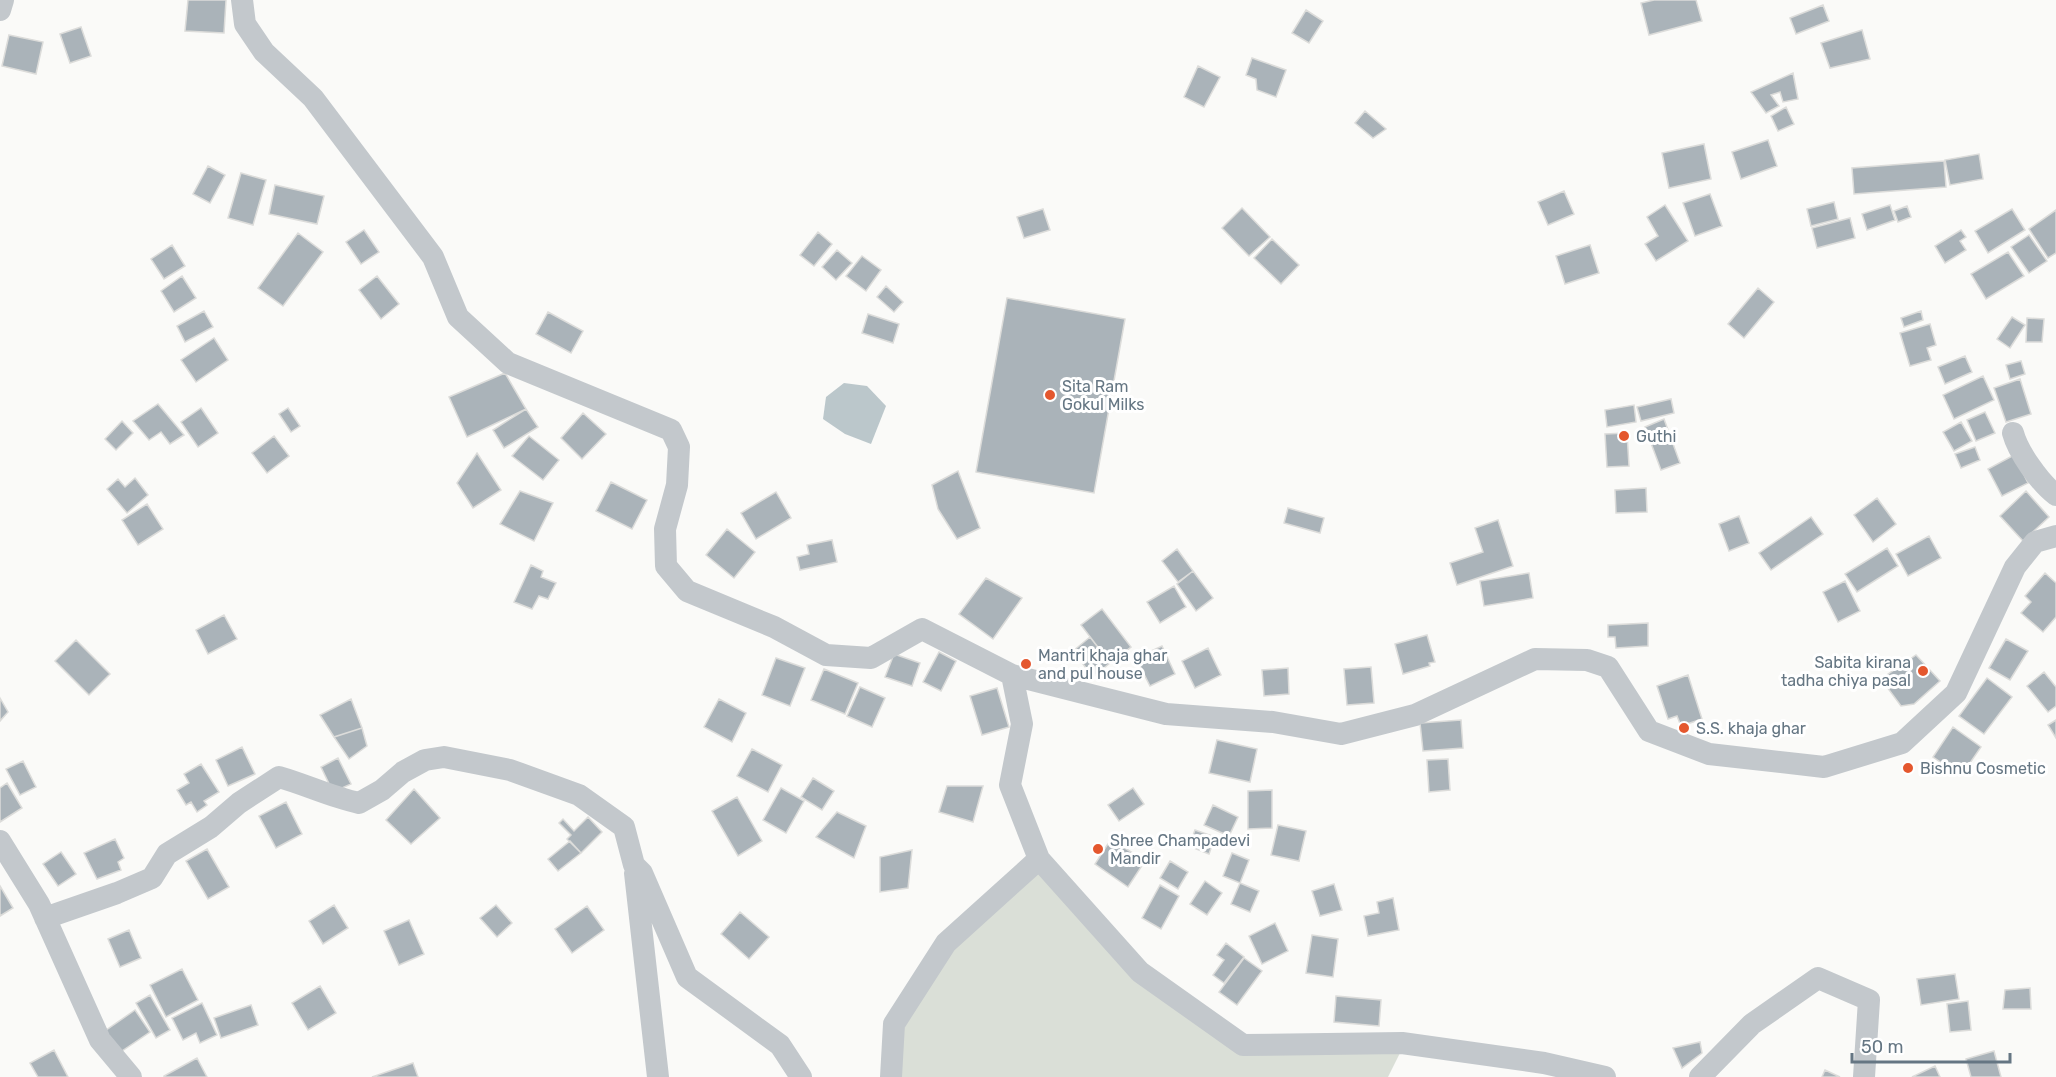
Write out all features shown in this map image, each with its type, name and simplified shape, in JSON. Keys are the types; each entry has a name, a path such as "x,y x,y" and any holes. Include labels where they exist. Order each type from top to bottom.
{"street":[{"path":"0,10 3,0"},
{"path":"242,0 245,24 264,52 313,98 433,257 458,317 508,363 671,430 679,447 677,485 665,529 666,566 687,591 774,627 826,655 871,658 922,628 1012,675 1166,714 1273,722 1341,734 1414,716 1534,659 1587,660 1608,667 1649,731 1709,754 1824,766 1902,743 1956,693 2015,567 2035,542 2056,536"},
{"path":"2013,433 2016,443 2046,487 2056,495"},
{"path":"1012,675 1022,724 1010,785 1039,859 1140,972 1243,1044 1402,1043 1544,1063 1605,1077"},
{"path":"45,918 152,878 167,854 211,827 239,803 279,777 302,783 334,798 359,803 382,790 402,772 425,760 444,757 510,770 579,795 624,827 634,865 658,1077"},
{"path":"0,841 39,904 100,1040 131,1077"},
{"path":"891,1077 894,1024 946,943 1039,859"},
{"path":"634,865 642,873 687,977 780,1046 801,1077"},
{"path":"1700,1077 1752,1024 1818,978 1869,1000 1864,1077"}],"shaded area":[{"path":"844,383 867,386 886,406 871,444 845,434 823,419 826,397"},
{"path":"1039,859 1236,1050 1402,1049 1388,1077 893,1077 903,1026 952,951"}],"building":[{"path":"188,0 226,0 224,33 185,31"},
{"path":"1654,0 1696,0 1702,21 1649,35 1641,3"},
{"path":"1823,5 1829,21 1796,34 1790,18"},
{"path":"1306,10 1323,21 1309,43 1292,33"},
{"path":"81,27 91,56 70,63 60,34"},
{"path":"1862,30 1870,59 1830,68 1821,43"},
{"path":"9,35 43,42 36,74 2,66"},
{"path":"1252,58 1286,70 1276,97 1257,90 1256,79 1246,75"},
{"path":"1198,66 1220,77 1204,107 1184,97"},
{"path":"1793,73 1798,99 1783,102 1780,92 1771,95 1779,106 1766,113 1751,92"},
{"path":"1786,107 1794,124 1778,131 1771,116"},
{"path":"1365,111 1386,129 1373,138 1355,123"},
{"path":"1768,140 1777,166 1741,179 1732,152"},
{"path":"1704,144 1711,179 1669,188 1662,153"},
{"path":"1979,154 1983,179 1950,185 1945,160"},
{"path":"1944,161 1946,187 1854,194 1852,168"},
{"path":"208,166 225,175 210,203 193,194"},
{"path":"241,173 266,180 253,225 228,218"},
{"path":"275,185 324,196 317,224 269,214"},
{"path":"1564,191 1574,214 1548,225 1538,202"},
{"path":"1710,194 1722,226 1695,236 1683,203"},
{"path":"1834,202 1838,219 1811,226 1807,209"},
{"path":"1665,205 1688,241 1656,261 1645,244 1658,236 1647,217"},
{"path":"1890,205 1895,220 1867,230 1862,214"},
{"path":"1907,206 1911,217 1898,222 1894,211"},
{"path":"1242,208 1270,237 1249,256 1222,228"},
{"path":"1043,209 1050,230 1024,238 1017,217"},
{"path":"2012,209 2025,230 1988,253 1975,231"},
{"path":"2056,210 2056,253 2048,258 2029,229"},
{"path":"1850,218 1855,238 1817,248 1812,228"},
{"path":"364,230 379,252 361,264 346,242"},
{"path":"1961,230 1966,237 1960,241 1966,250 1945,263 1935,246"},
{"path":"818,232 832,244 814,266 800,255"},
{"path":"298,233 323,252 283,306 258,288"},
{"path":"2029,235 2047,261 2029,273 2011,247"},
{"path":"1272,239 1299,265 1281,284 1254,258"},
{"path":"172,245 185,266 164,279 151,259"},
{"path":"1590,245 1599,273 1565,284 1556,256"},
{"path":"837,250 852,263 836,280 822,267"},
{"path":"2008,252 2024,276 1986,299 1971,274"},
{"path":"862,256 881,270 866,291 846,276"},
{"path":"182,276 196,298 174,312 161,291"},
{"path":"377,276 399,304 381,319 359,290"},
{"path":"886,286 903,302 894,312 877,297"},
{"path":"1758,288 1774,302 1744,338 1728,324"},
{"name":"Sita Ram Gokul Milks","path":"1007,298 1125,319 1094,493 976,472"},
{"path":"204,311 213,327 185,342 177,326"},
{"path":"1921,311 1923,320 1904,327 1901,318"},
{"path":"548,312 583,331 571,353 536,334"},
{"path":"868,314 899,324 893,343 862,333"},
{"path":"2012,317 2025,325 2010,348 1997,339"},
{"path":"2027,318 2044,319 2042,342 2026,342"},
{"path":"1930,324 1936,345 1927,348 1931,360 1910,366 1900,333"},
{"path":"214,338 228,360 196,382 181,360"},
{"path":"1965,356 1972,372 1945,384 1938,367"},
{"path":"2021,361 2025,374 2010,379 2006,365"},
{"path":"505,373 526,409 467,437 449,397"},
{"path":"1983,376 1994,400 1954,419 1943,395"},
{"path":"2020,379 2031,414 2006,422 1994,388"},
{"path":"1671,399 1674,413 1641,421 1637,407"},
{"path":"158,404 184,435 170,444 161,432 149,440 133,421"},
{"path":"1634,405 1636,422 1607,427 1605,410"},
{"path":"201,408 218,433 198,447 181,422"},
{"path":"288,408 300,426 291,432 279,414"},
{"path":"526,409 538,427 504,448 493,430"},
{"path":"1985,412 1995,433 1976,441 1967,420"},
{"path":"583,413 606,434 582,459 561,438"},
{"path":"1664,419 1680,463 1661,470 1645,427"},
{"path":"122,421 133,433 116,450 105,439"},
{"path":"1961,422 1972,441 1954,451 1943,432"},
{"path":"1627,433 1629,466 1607,467 1605,434"},
{"path":"274,436 289,456 267,473 252,453"},
{"path":"529,436 559,460 543,480 512,456"},
{"path":"1975,447 1980,460 1961,468 1955,454"},
{"path":"477,453 501,490 473,508 457,483"},
{"path":"2014,455 2028,483 2002,496 1988,469"},
{"path":"958,471 980,528 957,539 938,509 932,485"},
{"path":"135,478 148,495 127,513 107,489 118,479 125,487"},
{"path":"611,482 647,500 632,529 596,511"},
{"path":"1646,488 1647,512 1616,513 1615,490"},
{"path":"520,491 553,503 534,541 500,524"},
{"path":"2026,491 2049,517 2023,541 2000,516"},
{"path":"776,492 791,518 756,539 741,513"},
{"path":"1877,498 1896,524 1873,542 1854,515"},
{"path":"147,504 163,529 138,545 122,520"},
{"path":"1288,508 1324,518 1320,533 1284,523"},
{"path":"1739,516 1749,543 1729,551 1719,524"},
{"path":"1811,517 1823,534 1771,570 1759,553"},
{"path":"1498,520 1513,566 1457,585 1450,563 1483,552 1475,528"},
{"path":"727,529 755,552 734,578 706,555"},
{"path":"1929,536 1941,558 1908,576 1896,554"},
{"path":"832,540 837,562 800,570 797,557 809,554 807,545"},
{"path":"1887,548 1898,566 1857,592 1845,574"},
{"path":"1177,549 1193,571 1178,582 1162,561"},
{"path":"531,565 543,571 541,577 556,583 548,599 539,596 532,609 514,602"},
{"path":"1193,571 1213,598 1196,611 1177,584"},
{"path":"1529,573 1533,598 1484,606 1480,581"},
{"path":"2045,573 2056,583 2056,617 2043,632 2021,613 2031,602 2025,596"},
{"path":"986,578 1022,598 993,639 959,614"},
{"path":"1845,581 1860,611 1838,622 1823,592"},
{"path":"1174,586 1186,607 1160,623 1147,602"},
{"path":"1102,609 1131,647 1110,663 1081,625"},
{"path":"224,615 237,639 208,654 196,630"},
{"path":"1648,623 1648,646 1616,648 1615,637 1608,637 1608,625"},
{"path":"1427,635 1435,662 1429,663 1430,666 1403,674 1395,644"},
{"path":"1090,637 1110,663 1093,677 1073,651"},
{"path":"2006,639 2028,651 2010,680 1989,668"},
{"path":"76,640 110,674 89,695 55,661"},
{"path":"1162,646 1175,674 1150,686 1136,658"},
{"path":"1208,648 1221,675 1195,688 1182,661"},
{"path":"939,652 956,661 941,691 923,682"},
{"path":"894,654 920,663 912,686 885,677"},
{"path":"1916,655 1940,681 1914,704 1901,706 1881,679"},
{"path":"776,658 805,668 790,706 762,695"},
{"path":"1371,667 1374,703 1347,705 1344,669"},
{"path":"1288,668 1289,694 1264,696 1262,670"},
{"path":"824,669 858,683 845,714 811,700"},
{"path":"2044,672 2056,687 2056,706 2048,712 2027,686"},
{"path":"1688,675 1702,719 1681,726 1677,716 1668,719 1657,686"},
{"path":"1987,678 2012,697 1984,734 1959,716"},
{"path":"860,687 885,698 872,727 847,716"},
{"path":"997,688 1009,727 982,735 970,696"},
{"path":"0,698 8,712 0,721"},
{"path":"351,699 362,728 334,737 320,715"},
{"path":"719,699 746,713 732,742 704,727"},
{"path":"1461,720 1463,748 1423,751 1420,723"},
{"path":"2056,720 2056,738 2048,725"},
{"path":"1953,727 1981,747 1961,776 1933,757"},
{"path":"362,728 367,746 349,759 334,737"},
{"path":"1217,740 1257,749 1250,782 1209,773"},
{"path":"242,747 255,774 228,786 216,760"},
{"path":"752,749 782,765 768,792 737,776"},
{"path":"338,758 351,784 333,792 321,767"},
{"path":"1448,759 1450,790 1429,792 1427,760"},
{"path":"23,761 36,787 20,795 6,769"},
{"path":"201,764 219,792 204,801 207,805 197,812 191,802 186,805 177,790 189,783 184,774"},
{"path":"813,778 834,791 822,810 801,797"},
{"path":"7,783 22,808 0,822 0,788"},
{"path":"947,786 983,786 973,822 939,812"},
{"path":"781,788 804,801 786,833 763,820"},
{"path":"1133,788 1144,804 1119,821 1108,805"},
{"path":"414,789 440,818 411,844 386,820"},
{"path":"1272,790 1272,828 1248,829 1248,791"},
{"path":"737,797 762,841 738,856 712,811"},
{"path":"286,802 302,834 276,848 259,816"},
{"path":"1213,805 1238,817 1229,836 1204,825"},
{"path":"837,812 866,826 854,858 816,837"},
{"path":"588,817 602,832 581,853 567,839 571,835 559,823 563,819 574,831"},
{"path":"1278,825 1306,831 1299,861 1271,855"},
{"path":"1195,830 1215,837 1209,854 1189,846"},
{"path":"115,839 124,858 118,862 121,870 97,879 84,853"},
{"path":"1111,839 1145,861 1128,887 1095,864"},
{"path":"570,841 581,853 558,871 548,859"},
{"path":"207,849 229,887 208,899 186,861"},
{"path":"912,850 908,888 880,892 880,857"},
{"path":"61,852 76,874 58,886 43,864"},
{"path":"1232,853 1249,860 1240,883 1223,876"},
{"path":"1170,861 1188,872 1178,889 1160,878"},
{"path":"1205,881 1222,893 1207,915 1190,904"},
{"path":"1240,883 1259,891 1250,912 1231,904"},
{"path":"1334,884 1342,910 1320,916 1312,891"},
{"path":"1160,885 1179,896 1161,929 1142,918"},
{"path":"0,886 13,908 0,916"},
{"path":"1393,898 1399,930 1368,936 1364,916 1379,913 1377,902"},
{"path":"334,905 348,928 323,944 309,921"},
{"path":"496,905 512,923 497,937 480,918"},
{"path":"587,906 604,930 572,953 555,929"},
{"path":"740,912 769,937 749,959 721,934"},
{"path":"409,920 424,954 399,965 384,931"},
{"path":"1275,923 1288,951 1262,964 1249,936"},
{"path":"129,930 141,958 120,967 108,939"},
{"path":"1312,935 1338,939 1333,977 1306,973"},
{"path":"1226,943 1244,957 1224,983 1213,975 1224,960 1217,955"},
{"path":"1244,958 1262,971 1237,1005 1219,992"},
{"path":"182,969 198,1000 166,1017 150,985"},
{"path":"1955,974 1959,999 1921,1005 1917,979"},
{"path":"320,986 336,1013 308,1030 292,1003"},
{"path":"2030,988 2031,1009 2003,1009 2005,990"},
{"path":"150,995 170,1030 156,1038 136,1003"},
{"path":"1336,996 1381,1000 1379,1026 1334,1022"},
{"path":"1968,1001 1971,1030 1950,1032 1947,1004"},
{"path":"202,1003 217,1035 200,1043 196,1033 183,1040 172,1018"},
{"path":"251,1005 258,1025 221,1038 214,1018"},
{"path":"135,1010 150,1032 116,1055 102,1033"},
{"path":"1700,1042 1702,1053 1682,1068 1673,1048"},
{"path":"54,1050 68,1077 38,1077 30,1063"},
{"path":"1994,1051 2001,1077 1971,1077 1966,1059"},
{"path":"197,1058 207,1077 164,1077 164,1076"},
{"path":"413,1063 418,1077 372,1077"},
{"path":"1935,1066 1940,1077 1912,1077"},
{"path":"1825,1070 1840,1077 1822,1077"}],"place":[{"name":"Sita Ram Gokul Milks","path":"1050,395"},
{"name":"Guthi","path":"1624,436"},
{"name":"Mantri khaja ghar and pul house","path":"1026,664"},
{"name":"Sabita kirana tadha chiya pasal","path":"1923,671"},
{"name":"S.S. khaja ghar","path":"1684,728"},
{"name":"Bishnu Cosmetic","path":"1908,768"},
{"name":"Shree Champadevi Mandir","path":"1098,849"}]}
